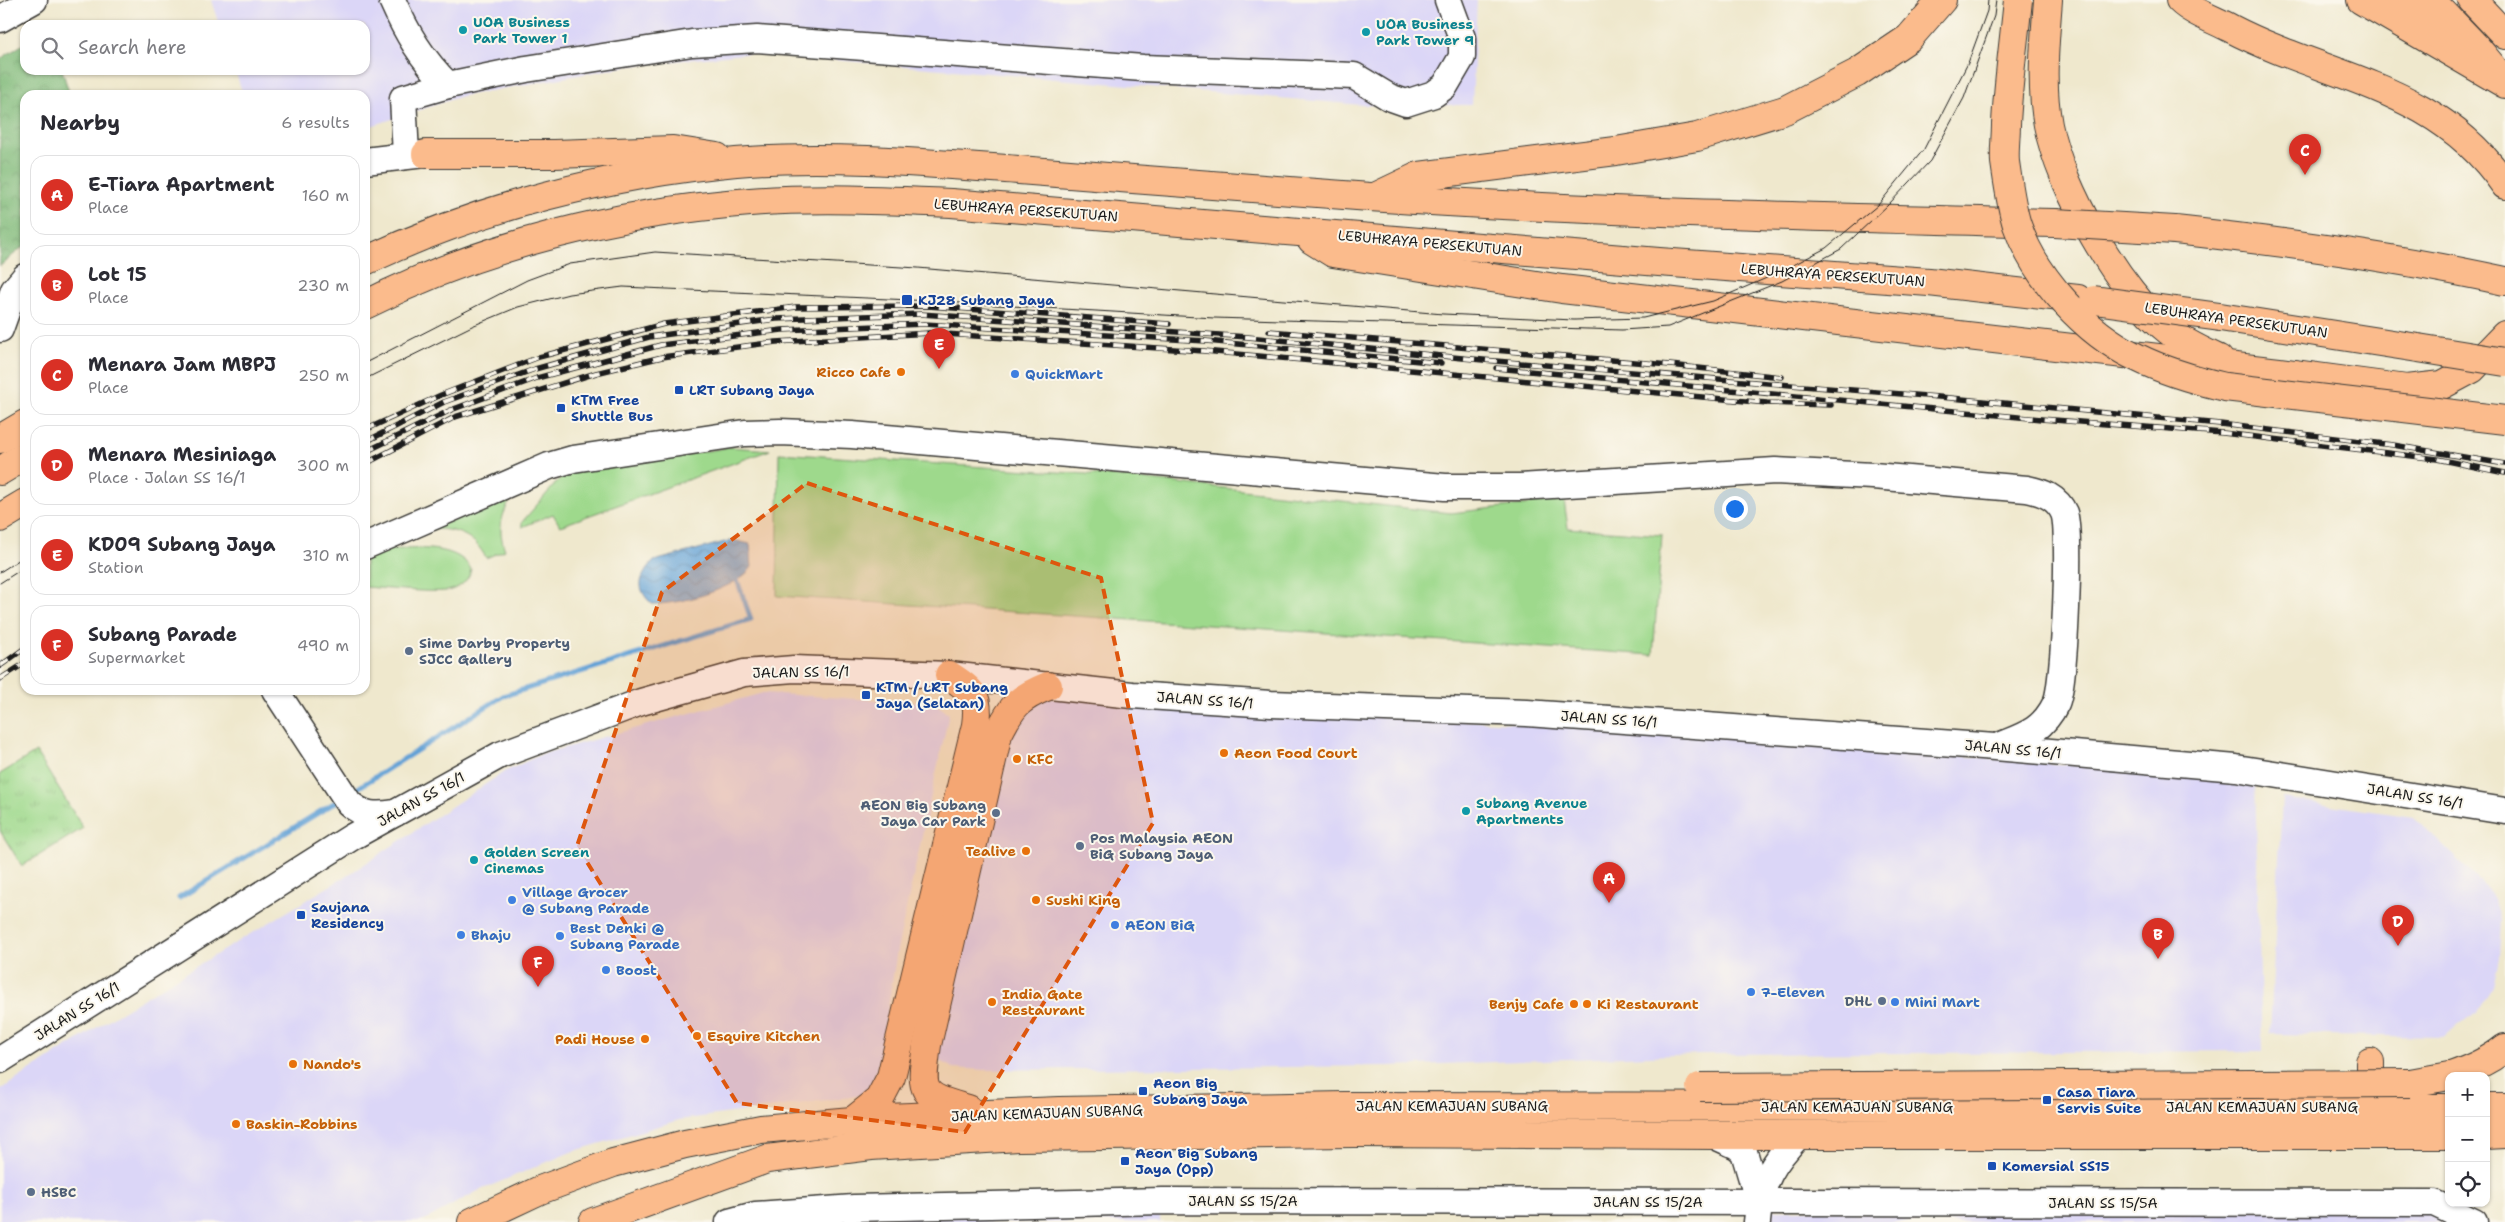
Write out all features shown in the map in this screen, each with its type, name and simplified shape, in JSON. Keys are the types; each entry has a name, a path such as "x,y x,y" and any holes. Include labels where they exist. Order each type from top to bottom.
{"main road":[{"path":"1373,197 1419,176 1616,151 1697,137 1785,110 1857,73 1909,38 1942,0"},
{"path":"2018,0 2006,129 2005,161 2011,195 2018,225 2031,252 2047,280 2076,316 2135,357 2190,379 2225,387 2505,420"},
{"path":"2048,0 2043,61 2048,122 2054,155 2067,186 2115,270 2144,308 2170,332 2198,349 2226,362 2279,372"},
{"path":"2180,0 2252,39 2351,75 2424,108 2462,136 2492,165 2505,185"},
{"path":"2361,0 2505,83"},
{"path":"2402,0 2457,57"},
{"path":"2431,0 2476,47 2505,83"},
{"path":"2472,0 2505,35"},
{"path":"416,154 554,154 673,150 699,152 738,162"},
{"path":"370,259 476,216 580,187 738,162 854,161 955,165 1373,197 1744,215 2055,223 2175,230 2282,242 2501,280"},
{"name":"LEBUHRAYA PERSEKUTUAN","path":"370,303 489,253 593,226 683,209 751,202 850,199 951,203 1929,282 2094,300 2220,317 2505,362"},
{"path":"1299,232 1333,253 1562,289 2279,372 2407,389 2442,385 2472,369 2505,335"},
{"path":"0,439 20,427"},
{"path":"0,472 20,459"},
{"path":"0,518 20,506"},
{"path":"854,1120 879,1100 891,1077 976,725 978,707 974,696 965,686 950,675"},
{"path":"987,1114 939,1101 928,1093 922,1078 927,1045 998,734 1015,704 1027,694 1048,686"},
{"path":"2462,1072 2495,1056 2505,1048"},
{"path":"2370,1062 2370,1108"},
{"path":"1345,1106 1504,1093 1700,1087 2410,1082 2445,1077"},
{"name":"JALAN KEMAJUAN SUBANG","path":"472,1222 540,1190 613,1163 685,1144 761,1129 854,1120 987,1114 1345,1106 2445,1108"},
{"path":"2490,1108 2505,1108"},
{"name":"JALAN KEMAJUAN SUBANG","path":"593,1222 767,1159 871,1146 1019,1137 1354,1133 2445,1135"},
{"path":"2490,1135 2505,1134"}],"street":[{"path":"0,19 34,0"},
{"path":"392,0 407,34 433,70 448,85"},
{"path":"370,160 416,154 403,98 448,85 526,69 692,43 757,39 1143,68 1354,76 1389,97 1406,103 1434,94 1445,86 1462,57 1462,38 1448,0"},
{"path":"0,329 14,290 20,283"},
{"path":"370,544 549,466 573,458 745,433 852,435 1445,486 1529,486 1775,471 1873,476 2027,489 2043,492 2057,502 2064,513 2066,566 2061,689 2050,714 2033,732 1995,747"},
{"name":"JALAN SS 16/1","path":"0,1060 335,848 500,755 641,702 736,675 794,669 950,675 1132,695 1231,702 1527,714 1995,747 2236,768 2505,810"},
{"path":"278,695 332,780 356,809 369,815 398,812"},
{"path":"1758,1213 1770,1170 1779,1156 1800,1134"},
{"path":"1713,1135 1737,1146 1744,1152 1758,1213"},
{"name":"JALAN SS 15/2A","path":"729,1222 755,1215 854,1215 1163,1201 1758,1213"},
{"name":"JALAN SS 15/5A","path":"1758,1213 2335,1213 2434,1203 2474,1222"}],"highlighted area":[{"path":"807,483 1101,578 1153,823 965,1132 737,1103 577,846 662,592"}],"shaded area":[{"path":"211,0 1477,0 1472,105 1362,105 753,53 628,66 462,96 370,126 370,90 241,90 237,75 370,75 370,20 217,20"},
{"path":"763,693 936,704 949,714 897,950 881,1053 873,1085 863,1095 679,1120 571,1152 478,1191 421,1222 0,1222 0,1090 116,1015 348,875 504,772 542,754"},
{"path":"1039,698 1624,729 2255,780 2262,1051 1700,1054 1388,1066 984,1070 953,1068 940,1061 935,1048 1003,739"},
{"path":"2282,798 2413,817 2492,893 2501,920 2499,958 2493,986 2476,1013 2442,1037 2270,1034"},
{"path":"1160,1205 1160,1222 749,1222"},
{"path":"2434,1209 2462,1222 1768,1222 1768,1210"}],"green space":[{"path":"20,46 20,75 64,75 68,90 20,90 20,249 0,266 0,59"},
{"path":"731,447 770,450 560,526 553,514 522,527 522,522 564,474"},
{"path":"779,453 1115,476 1451,513 1564,500 1568,528 1662,535 1653,655 777,596"},
{"path":"515,494 506,508 502,521 501,535 505,550 486,558 476,544 464,535 449,530 432,529"},
{"path":"430,549 454,554 464,560 471,569 464,582 451,590 423,591 370,587 370,555 380,550"},
{"path":"36,752 83,828 22,866 0,831 0,774"}],"water":[{"path":"732,540 750,544 752,567 734,582 721,589 691,599 663,604 652,604 643,593 641,588 642,577 654,561"}],"waterway":[{"path":"350,793 503,696 751,619 737,580"},
{"path":"179,898 339,800"}],"tram line":[{"path":"370,360 527,280 570,264 655,252 918,268 1443,314 1574,320 1643,318 1713,301 1776,274 1826,248 1878,205 1924,149 1968,63 1987,11 1988,0"},
{"path":"370,377 472,326 518,307 569,294 623,287 911,300 1214,318 1622,330 1668,327 1782,281 1841,249 1888,205 1930,161 1964,98 1994,16 1996,0"},
{"path":"0,572 20,559"},
{"path":"0,583 20,570"}],"railway":[{"path":"370,428 441,395 539,357 664,324 796,307 928,306 1169,324"},
{"path":"370,439 444,402 535,369 649,337 776,319 921,314 1248,337 1483,360 1951,398 2220,424 2393,445 2505,464"},
{"path":"370,450 451,410 537,378 661,345 782,330 924,324 1206,341 1441,363"},
{"path":"1269,331 1670,365 1782,377"},
{"path":"370,461 455,417 596,373 662,357 776,342 930,333 1204,351 1767,403 1831,405"},
{"path":"1496,368 2041,419 2223,433 2437,459 2505,473"},
{"path":"0,666 20,652"},
{"path":"0,679 20,666"}],"place":[{"name":"UOA Business Park Tower 1","path":"463,30"},
{"name":"UOA Business Park Tower 9","path":"1366,32"},
{"name":"Menara Jam MBPJ","path":"2305,175"},
{"name":"KJ28 Subang Jaya","path":"907,300"},
{"name":"KD09 Subang Jaya","path":"939,369"},
{"name":"Ricco Cafe","path":"901,372"},
{"name":"QuickMart","path":"1015,374"},
{"name":"LRT Subang Jaya","path":"679,390"},
{"name":"KTM Free Shuttle Bus","path":"561,408"},
{"name":"Sime Darby Property SJCC Gallery","path":"409,651"},
{"name":"KTM / LRT Subang Jaya (Selatan)","path":"866,695"},
{"name":"Aeon Food Court","path":"1224,753"},
{"name":"KFC","path":"1017,759"},
{"name":"Subang Avenue Apartments","path":"1466,811"},
{"name":"AEON Big Subang Jaya Car Park","path":"996,813"},
{"name":"Pos Malaysia AEON BiG Subang Jaya","path":"1080,846"},
{"name":"Tealive","path":"1026,851"},
{"name":"Golden Screen Cinemas","path":"474,860"},
{"name":"Village Grocer @ Subang Parade","path":"512,900"},
{"name":"Sushi King","path":"1036,900"},
{"name":"E-Tiara Apartment","path":"1609,903"},
{"name":"Saujana Residency","path":"301,915"},
{"name":"AEON BiG","path":"1115,925"},
{"name":"Bhaju","path":"461,935"},
{"name":"Best Denki @ Subang Parade","path":"560,936"},
{"name":"Menara Mesiniaga","path":"2398,946"},
{"name":"Lot 15","path":"2158,959"},
{"name":"Boost","path":"606,970"},
{"name":"Subang Parade","path":"538,987"},
{"name":"7-Eleven","path":"1751,992"},
{"name":"DHL","path":"1882,1001"},
{"name":"India Gate Restaurant","path":"992,1002"},
{"name":"Mini Mart","path":"1895,1002"},
{"name":"Benjy Cafe","path":"1574,1004"},
{"name":"Ki Restaurant","path":"1587,1004"},
{"name":"Esquire Kitchen","path":"697,1036"},
{"name":"Padi House","path":"645,1039"},
{"name":"Nando's","path":"293,1064"},
{"name":"Aeon Big Subang Jaya","path":"1143,1091"},
{"name":"Casa Tiara Servis Suite","path":"2047,1100"},
{"name":"Baskin-Robbins","path":"236,1124"},
{"name":"Aeon Big Subang Jaya (Opp)","path":"1125,1161"},
{"name":"Komersial SS15","path":"1992,1166"},
{"name":"HSBC","path":"31,1192"}]}
